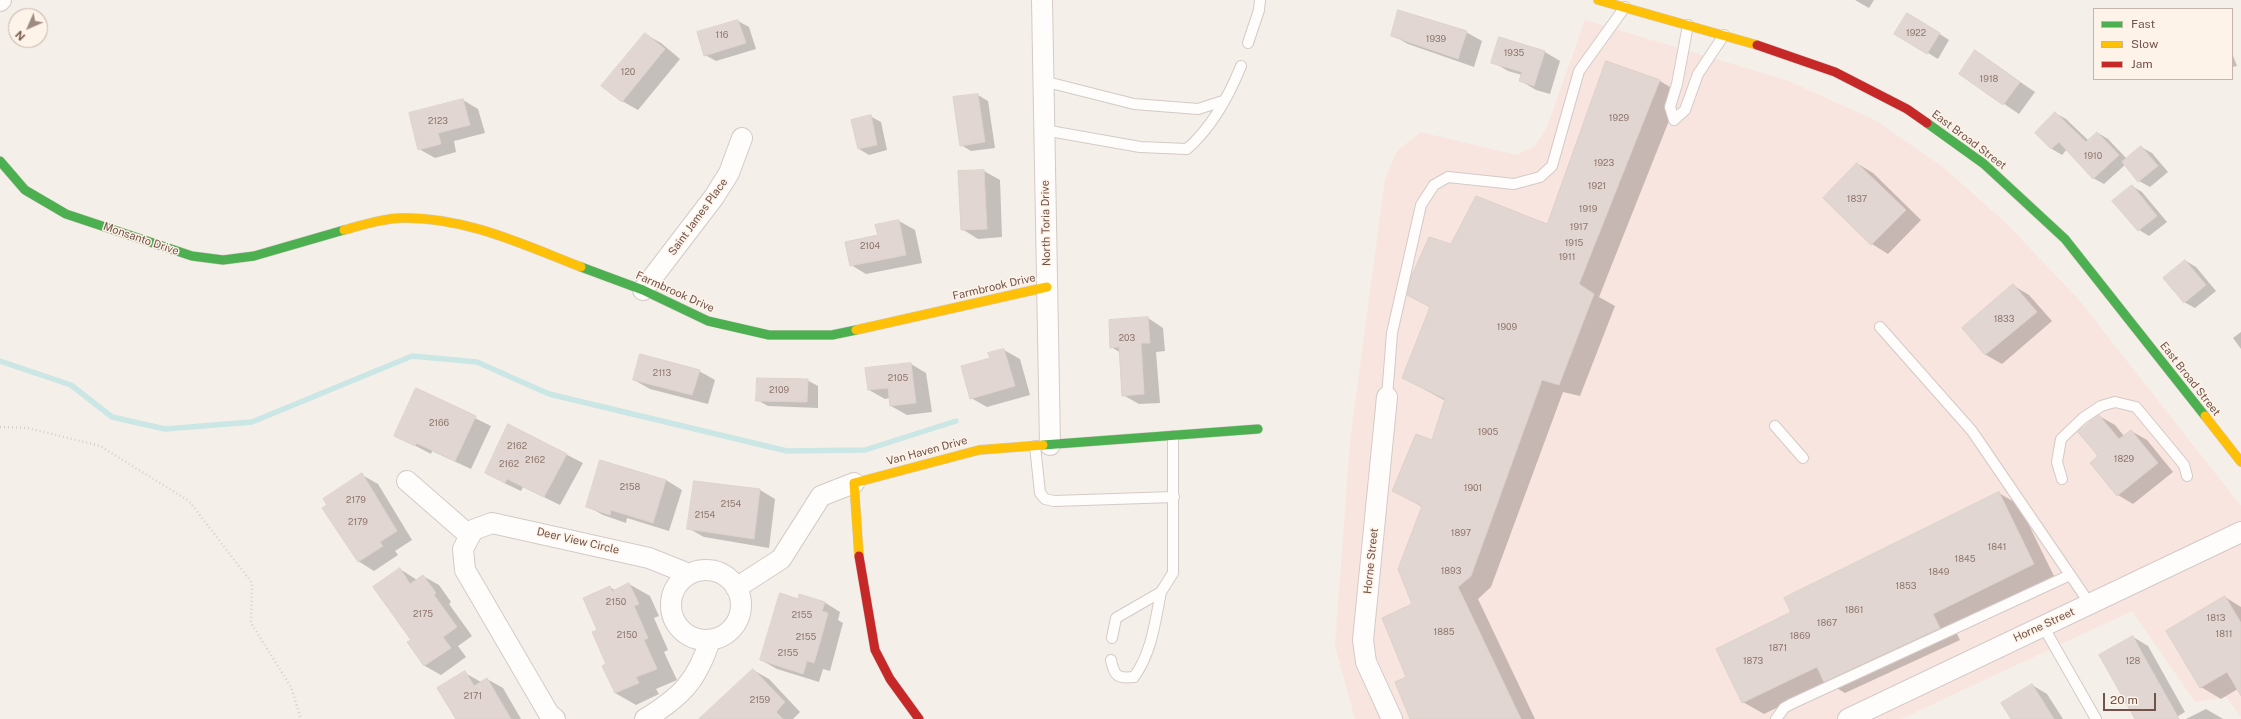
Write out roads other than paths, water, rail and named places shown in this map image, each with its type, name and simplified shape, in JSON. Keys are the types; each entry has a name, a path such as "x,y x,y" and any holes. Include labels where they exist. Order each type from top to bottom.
{"street":[{"name":"North Toria Drive","path":"1042,0 1047,287 1043,446"},
{"name":"East Broad Street","path":"1598,0 1724,35 1835,72 1907,109 1984,164 2065,239 2241,462"},
{"name":"Saint James Place","path":"643,290 714,197 729,173 742,138"},
{"name":"Monsanto Drive","path":"0,161 25,190 66,214 192,256 223,260 254,256 300,243"},
{"name":"Farmbrook Drive","path":"300,243 362,225 402,218 444,220 484,230 643,290 708,321 769,335 832,335 1047,287"},
{"name":"Horne Street","path":"1386,397 1363,640 1366,662 1392,719"},
{"name":"Van Haven Drive","path":"854,483 979,450 1258,429"},
{"path":"407,481 470,536 464,549 465,570 549,714 555,719"},
{"path":"736,588 781,559 821,496 854,483 859,561 875,650 890,679 919,719"},
{"name":"Deer View Circle","path":"470,536 473,530 492,523 649,558 688,574"},
{"name":"Horne Street","path":"1848,719 1871,714 2043,626 2241,532"},
{"path":"702,570 715,571 727,577 736,588 741,601 739,614 733,627 723,636 710,640 696,638 684,632 675,622 670,609 672,595 678,583 688,574 702,570"},
{"path":"645,719 672,702 696,674 704,659 710,640"}],"lane":[{"path":"1248,43 1259,10 1260,0"},
{"path":"1386,397 1392,334 1421,205 1434,185 1448,177 1514,184 1540,178 1552,166 1579,71 1625,8"},
{"path":"1688,25 1677,84 1670,107 1674,120 1685,110 1698,74 1724,35"},
{"path":"1044,130 1140,147 1187,149 1199,138 1215,117 1223,101 1231,92 1241,66"},
{"path":"1043,81 1134,104 1198,109 1223,101"},
{"path":"1880,327 1972,431 2090,604"},
{"path":"2062,478 2057,462 2061,439 2083,418 2100,406 2115,402 2136,407 2184,465 2187,476"},
{"path":"1775,426 1803,458"},
{"path":"1111,660 1113,670 1117,675 1124,679 1134,677 1144,663 1151,642 1161,592 1173,573 1173,436"},
{"path":"1043,446 1040,493 1045,499 1054,501 1174,497"},
{"path":"1776,719 1784,708 1792,704 2070,575"},
{"path":"1112,638 1116,618 1161,592"},
{"path":"2043,626 2096,719"}],"waterway":[{"path":"0,361 71,385 112,417 165,429 252,422 412,356 477,362 549,394 787,451 865,450 956,421"}]}
